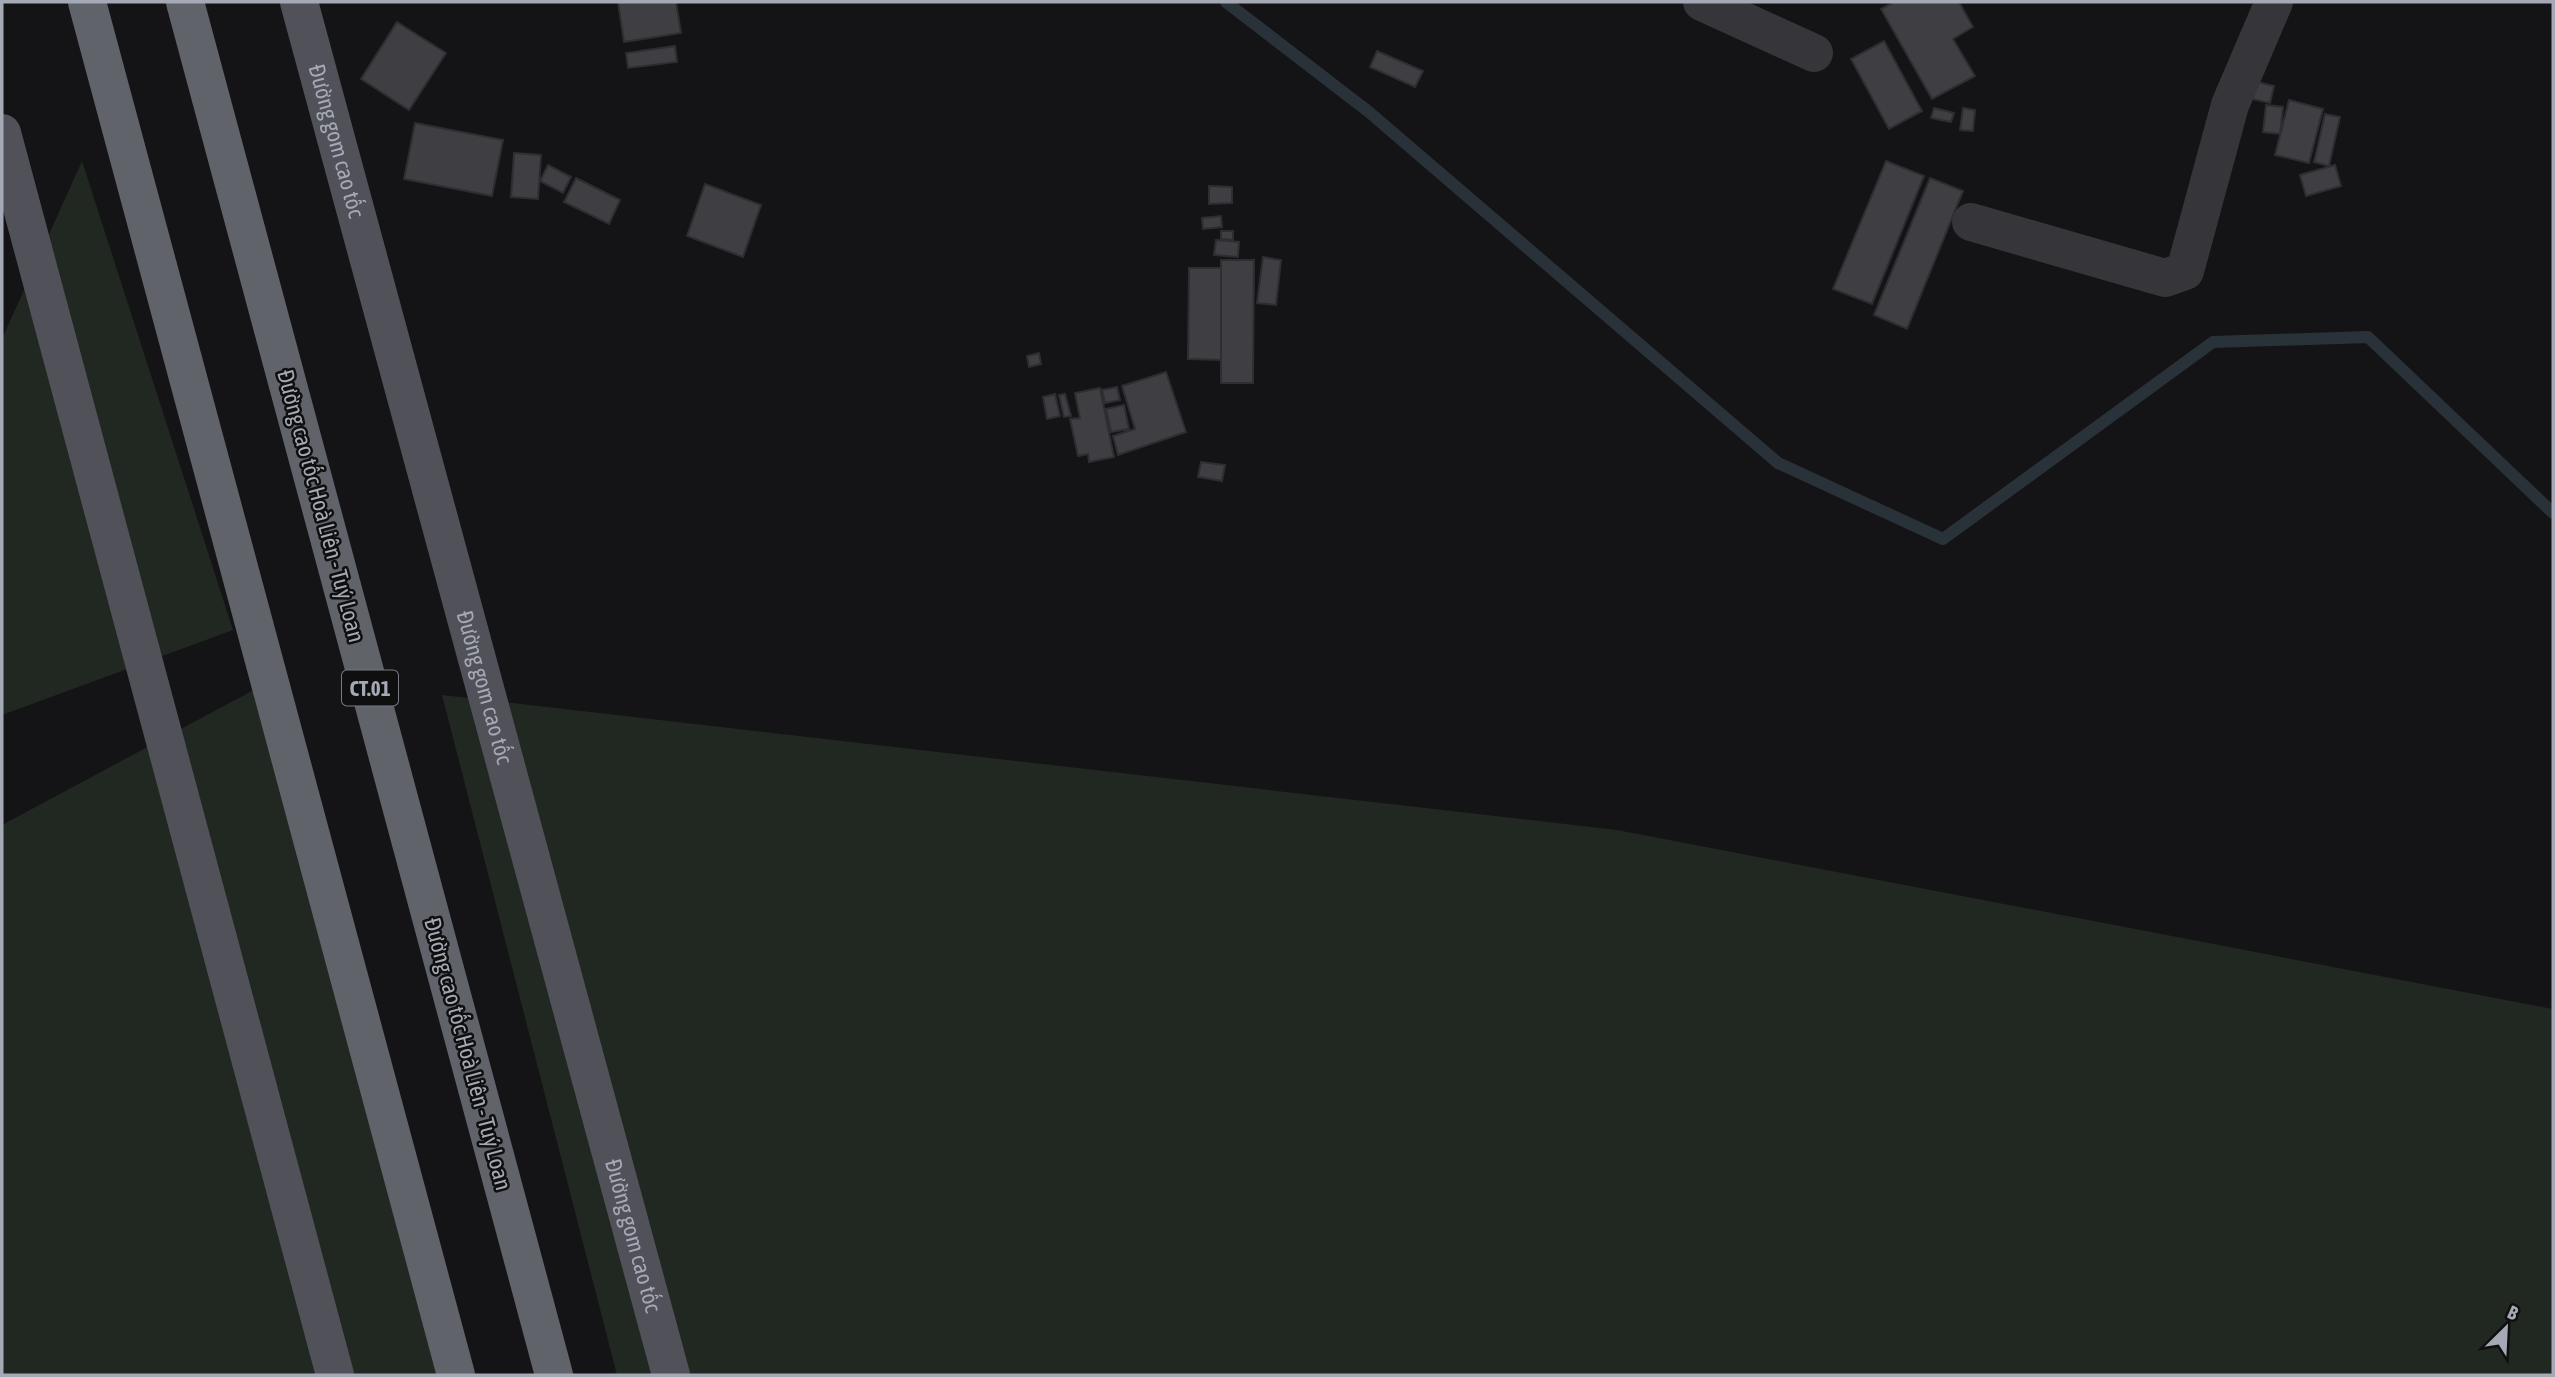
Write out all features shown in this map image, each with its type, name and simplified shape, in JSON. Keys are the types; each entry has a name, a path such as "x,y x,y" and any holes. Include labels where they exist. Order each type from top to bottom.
{"highway":[{"path":"87,2 456,1375"},
{"name":"Đường cao tốc Hoà Liên - Tuý Loan","path":"185,2 554,1375"}],"main road":[{"name":"Đường gom cao tốc","path":"299,2 671,1375"},
{"path":"2,133 335,1375"}],"street":[{"path":"1702,2 1814,53"},
{"path":"1971,222 2165,278 2185,271 2191,261 2230,105 2274,2"}],"shaded area":[{"path":"82,161 233,630 2,715 2,339"},
{"path":"265,684 438,1375 2,1375 2,825"},
{"path":"442,695 1617,830 2553,1009 2553,1375 617,1375"}],"building":[{"path":"618,2 676,2 681,33 624,42"},
{"path":"1894,2 1959,2 1973,27 1953,39 1975,76 1932,99 1881,9"},
{"path":"397,22 446,53 409,110 361,79"},
{"path":"1884,41 1922,111 1889,129 1851,59"},
{"path":"675,46 677,62 628,68 626,53"},
{"path":"1377,51 1423,71 1415,87 1370,67"},
{"path":"2245,79 2274,86 2270,103 2240,96"},
{"path":"2289,100 2323,109 2309,163 2275,155"},
{"path":"2266,105 2283,107 2280,134 2263,132"},
{"path":"1934,108 1954,113 1951,122 1931,118"},
{"path":"1963,108 1975,110 1973,131 1960,130"},
{"path":"2325,114 2340,117 2329,166 2314,162"},
{"path":"415,123 503,140 492,196 404,179"},
{"path":"514,153 541,155 538,199 511,197"},
{"path":"1886,161 1924,176 1872,304 1833,289"},
{"path":"548,165 571,177 563,193 540,181"},
{"path":"2335,165 2341,186 2306,196 2300,175"},
{"path":"576,178 620,200 609,224 564,202"},
{"path":"1930,178 1963,191 1907,329 1874,315"},
{"path":"705,184 761,205 743,257 687,236"},
{"path":"1209,186 1232,187 1232,203 1209,204"},
{"path":"1221,216 1222,227 1203,229 1202,218"},
{"path":"1221,231 1233,231 1233,240 1221,239"},
{"path":"1216,240 1239,242 1238,257 1214,255"},
{"path":"1263,257 1281,260 1276,305 1257,303"},
{"path":"1221,260 1254,260 1253,383 1221,383"},
{"path":"1189,268 1221,268 1221,360 1188,359"},
{"path":"1039,353 1041,364 1029,367 1027,356"},
{"path":"1166,372 1186,432 1118,455 1113,436 1135,429 1122,386"},
{"path":"1117,387 1120,400 1105,403 1102,390"},
{"path":"1100,388 1114,457 1089,462 1088,454 1078,456 1070,419 1080,418 1075,393"},
{"path":"1055,394 1060,416 1047,419 1043,397"},
{"path":"1065,394 1071,416 1064,417 1059,395"},
{"path":"1124,405 1129,429 1111,432 1106,409"},
{"path":"1201,462 1225,465 1222,481 1198,477"}],"waterway":[{"path":"1226,2 1369,112 1778,463 1943,539 2213,342 2368,337 2553,513"}]}
